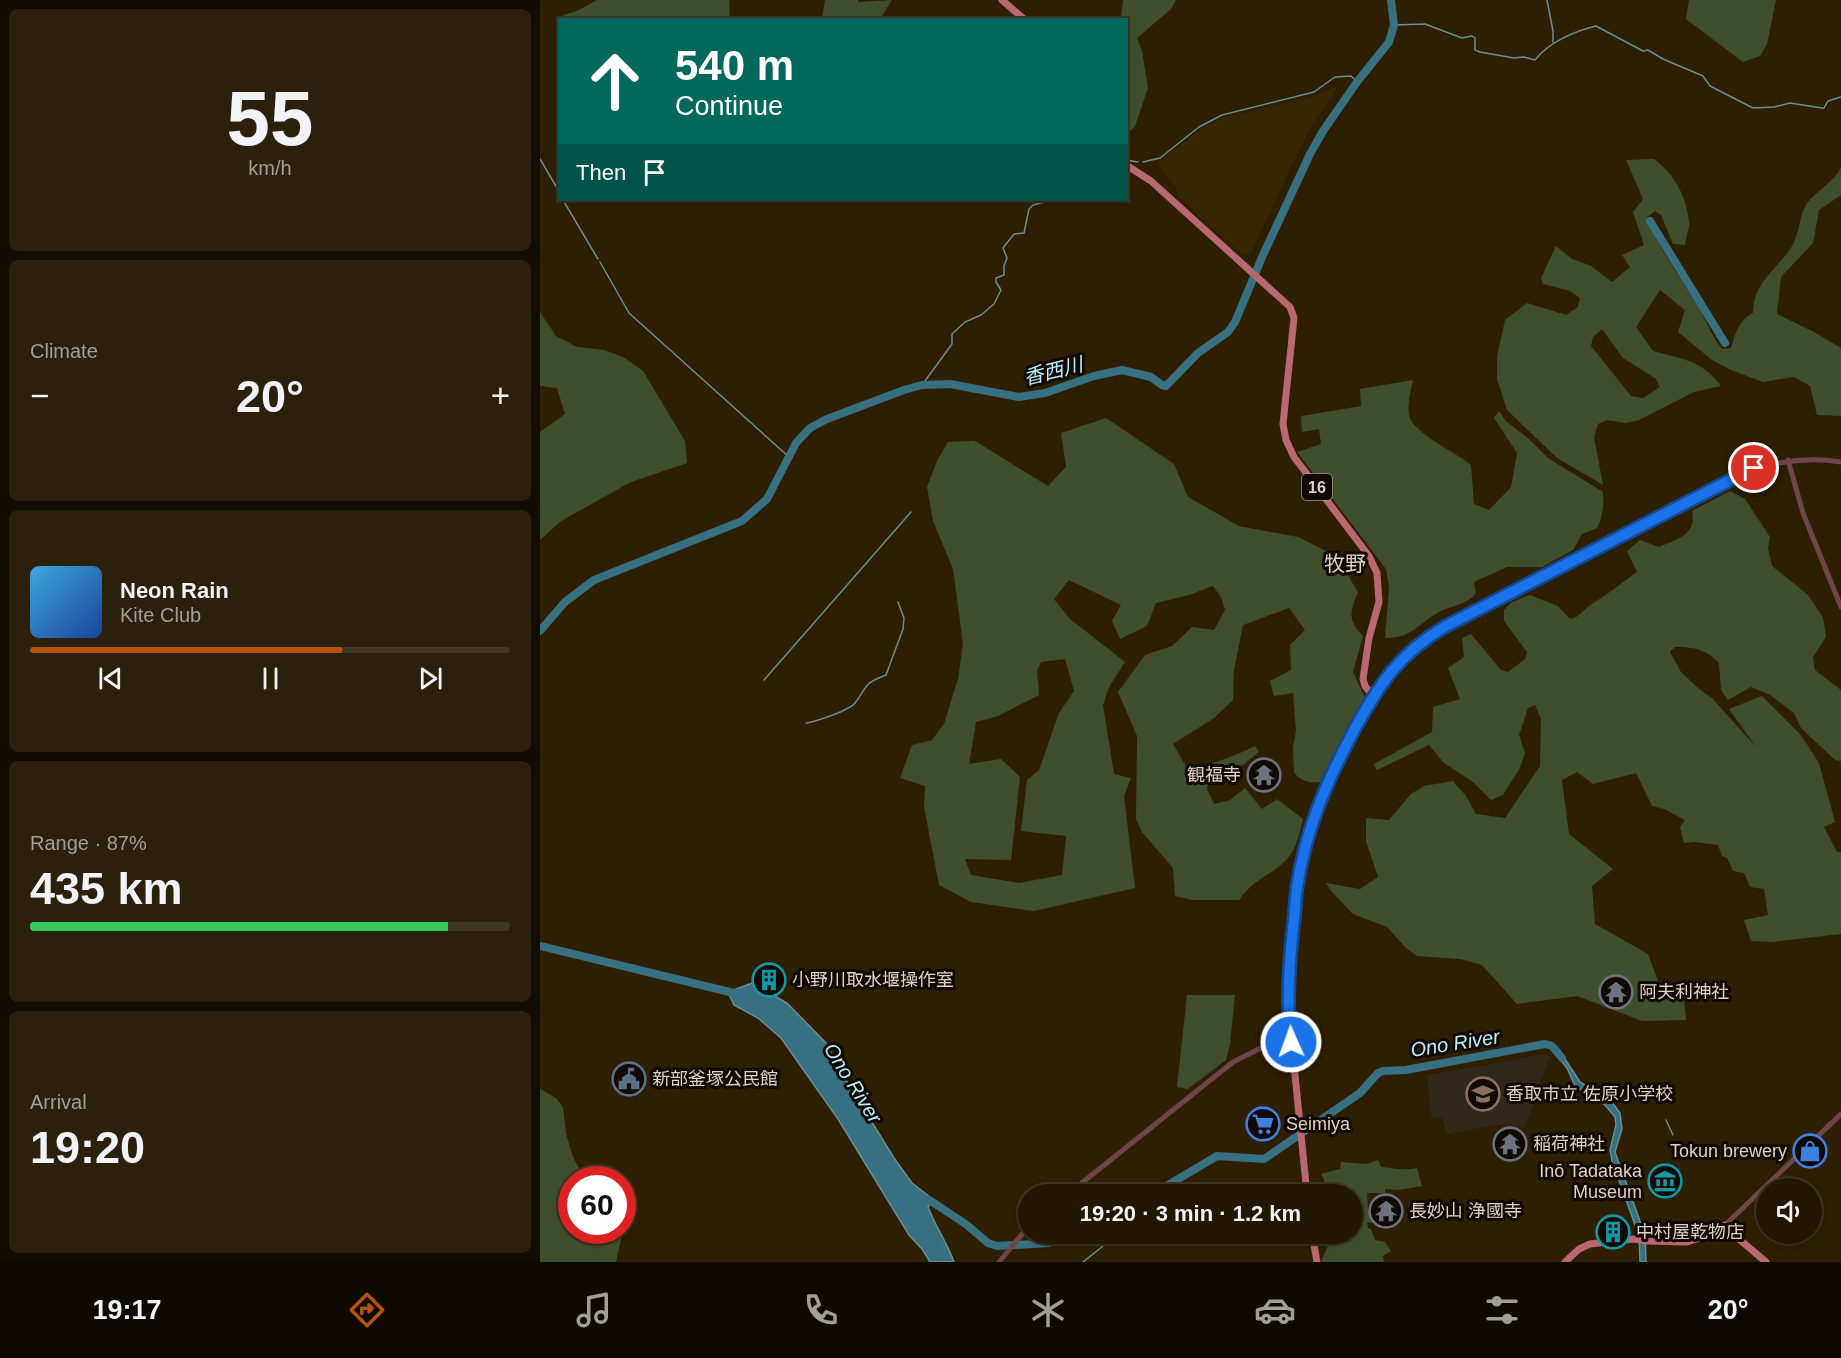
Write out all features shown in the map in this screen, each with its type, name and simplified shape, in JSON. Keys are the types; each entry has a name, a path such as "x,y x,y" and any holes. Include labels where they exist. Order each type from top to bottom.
{"main road":[{"path":"1002,0 1023,18"},
{"name":"16","path":"1128,166 1151,181 1290,307 1294,318 1283,405 1286,440 1294,457 1370,556 1377,573 1379,602 1369,638 1363,679 1365,686 1373,696"},
{"path":"1306,1184 1290,1038 1290,954 1297,885 1307,836 1327,782 1373,696"},
{"path":"1565,1262 1586,1245 1642,1240 1695,1240 1725,1225 1766,1262"},
{"path":"1314,1244 1317,1262"}],"street":[{"path":"1788,460 1803,513 1841,607"},
{"path":"1373,696 1402,658 1446,626 1733,478 1754,468 1788,460 1841,462"},
{"path":"1080,1184 1233,1062 1265,1046 1290,1038"},
{"path":"1725,1225 1841,1114"},
{"path":"999,1262 1018,1237"}],"shaded area":[{"path":"1338,86 1312,125 1251,253 1243,255 1178,197 1177,189 1157,163 1207,125 1224,118 1318,95"},
{"name":"香取市立 佐原小学校","path":"1540,1054 1550,1056 1525,1128 1508,1125 1491,1126 1447,1134 1442,1117 1431,1118 1427,1075"}],"green space":[{"path":"597,0 729,0 730,18 561,18 563,15 577,11"},
{"path":"825,0 858,0 858,2 892,0 881,18 822,18"},
{"path":"1123,0 1176,0 1171,9 1137,38 1142,51 1148,88 1135,126 1128,133 1128,18 1121,18"},
{"path":"1689,0 1776,0 1767,44 1760,56 1743,62 1686,19"},
{"path":"1654,159 1678,186 1685,202 1689,221 1685,245 1673,244 1661,215 1655,211 1646,218 1664,253 1722,349 1731,348 1741,323 1753,313 1757,293 1792,246 1808,202 1841,168 1841,195 1819,210 1813,243 1781,277 1777,314 1841,348 1841,416 1817,415 1810,386 1794,377 1763,382 1712,360 1678,332 1685,310 1660,290 1636,327 1653,351 1699,366 1714,377 1721,386 1694,392 1639,420 1626,423 1607,420 1598,424 1594,437 1603,485 1557,458 1507,410 1497,379 1497,356 1505,320 1527,303 1566,315 1578,307 1580,298 1570,291 1543,284 1541,278 1556,246 1572,259 1591,266 1612,282 1630,267 1622,255 1644,245 1633,212 1643,199 1626,160","holes":["1602,329 1623,358 1656,379 1660,387 1643,398 1631,396 1591,346 1593,337"]},
{"path":"540,312 556,336 577,347 604,350 623,357 643,371 685,441 687,463 631,482 561,521 540,540 540,432 565,414 557,388 540,386"},
{"path":"1413,380 1409,404 1410,418 1421,431 1471,465 1474,504 1489,510 1511,487 1517,453 1494,418 1499,411 1506,421 1548,458 1603,492 1603,506 1597,528 1582,534 1573,550 1542,567 1507,567 1474,582 1476,593 1469,600 1439,612 1402,636 1385,638 1389,588 1386,569 1297,452 1321,444 1319,429 1302,432 1301,416 1361,406 1360,389"},
{"path":"1106,418 1174,464 1188,497 1239,526 1298,537 1330,553 1358,592 1353,605 1352,620 1363,636 1353,672 1365,698 1320,782 1306,781 1294,773 1293,747 1296,731 1293,693 1274,696 1270,681 1291,670 1290,645 1305,630 1289,608 1243,625 1234,670 1233,700 1214,718 1173,744 1187,768 1222,760 1255,746 1259,752 1233,773 1211,773 1207,789 1214,804 1230,800 1245,788 1262,809 1277,799 1303,819 1296,844 1288,858 1251,887 1239,900 1192,900 1175,896 1173,868 1142,832 1136,819 1137,736 1118,692 1145,655 1172,646 1192,627 1214,630 1225,610 1221,597 1213,586 1156,603 1147,626 1120,639 1112,621 1121,605 1069,580 1054,599 1070,619 1125,662 1109,687 1103,705 1114,774 1131,778 1124,796 1135,888 1034,911 971,902 939,885 924,807 925,786 900,778 912,745 932,740 944,724 958,679 963,644 953,569 933,521 927,487 937,461 948,442 975,441 1048,486 1066,467 1061,433","holes":["1065,659 1074,691 1059,713 1039,770 1027,780 1021,831 1066,836 1062,875 1019,883 971,875 965,859 1011,860 1020,777 1001,759 969,764 976,722 998,716 1039,695 1037,670 1041,662"]},
{"path":"1730,491 1745,499 1770,537 1768,548 1772,566 1807,594 1823,617 1826,637 1813,657 1815,670 1841,690 1841,761 1835,760 1801,728 1794,713 1770,695 1751,687 1728,700 1721,690 1719,663 1709,655 1693,648 1682,647 1675,647 1670,652 1681,672 1712,698 1756,747 1729,709 1762,696 1801,735 1819,763 1835,822 1824,827 1837,852 1841,852 1841,934 1772,942 1751,941 1744,920 1768,915 1764,889 1750,887 1744,873 1733,871 1727,858 1722,856 1718,845 1684,843 1680,827 1685,820 1664,809 1652,806 1636,773 1593,784 1577,772 1562,780 1569,834 1613,869 1592,886 1595,924 1648,954 1659,984 1683,986 1686,1020 1642,1021 1577,996 1517,1004 1482,965 1460,959 1417,956 1406,948 1387,927 1353,914 1326,883 1360,889 1378,877 1366,841 1366,818 1389,820 1411,794 1424,786 1453,781 1466,796 1476,814 1505,818 1540,766 1541,719 1535,705 1528,708 1519,735 1525,753 1520,768 1503,795 1491,800 1473,782 1444,763 1429,745 1377,770 1374,764 1432,732 1433,707 1460,699 1448,668 1464,657 1462,638 1471,634 1501,670 1508,672 1525,659 1527,652 1504,621 1504,610 1512,602 1530,595 1558,606 1570,619 1576,617 1637,572 1627,551 1640,540 1659,547 1679,538 1689,531 1693,519 1692,511"},
{"path":"1187,995 1235,995 1226,1060 1188,1089 1177,1087"},
{"path":"540,1089 556,1098 563,1107 566,1134 578,1166 558,1166 558,1244 620,1244 616,1262 540,1262"},
{"path":"1378,1160 1381,1167 1417,1168 1422,1186 1399,1190 1385,1189 1385,1193 1367,1193 1368,1211 1373,1211 1373,1222 1367,1223 1368,1228 1371,1229 1375,1240 1385,1242 1391,1251 1383,1256 1384,1262 1321,1262 1329,1244 1363,1244 1363,1184 1324,1184 1321,1174 1340,1169 1341,1162 1367,1164"}],"water":[{"path":"752,983 787,1003 826,1043 841,1072 894,1158 912,1183 934,1200 928,1207 954,1262 930,1262 909,1235 838,1119 781,1038 758,1018 734,1005 728,992"},
{"path":"1557,1047 1580,1082 1612,1102 1620,1113 1622,1129 1615,1152 1645,1235 1646,1262 1640,1262 1639,1236 1612,1161 1610,1150 1616,1125 1615,1117 1605,1105 1575,1086 1567,1068 1555,1053"}],"waterway":[{"name":"香西川","path":"540,631 565,602 594,580 742,521 767,499 796,443 810,428 827,419 922,385 950,384 1019,397 1045,393 1094,376 1122,370 1151,377 1166,386 1198,353 1228,332 1235,322 1310,154 1357,82 1389,42 1394,25 1391,0"},
{"path":"1547,0 1553,42"},
{"path":"1394,25 1425,24 1462,38 1472,36 1475,38 1475,50 1480,52 1535,60 1547,48 1563,38 1596,26 1643,51 1648,50 1703,76 1710,86 1753,108 1774,107 1790,103 1824,108 1828,101 1841,97"},
{"path":"1143,162 1160,158 1199,127 1222,115 1314,92 1335,77 1351,76 1357,82"},
{"path":"540,159 558,190"},
{"path":"1128,160 1138,162"},
{"path":"564,201 598,259"},
{"path":"922,385 952,344 952,334 965,322 981,315 994,304 1001,290 996,278 1004,275 1007,258 1003,248 1014,234 1024,233 1029,209 1033,205 1048,201"},
{"path":"1650,221 1725,343"},
{"path":"600,262 629,313 789,457"},
{"path":"764,680 911,512"},
{"path":"806,723 852,706 866,686 886,675 903,629 904,618 898,602"},
{"name":"Ono River","path":"540,946 738,994"},
{"name":"Ono River","path":"1170,1184 1217,1156 1264,1159 1360,1093 1378,1073 1383,1071 1406,1070 1545,1044 1552,1046 1562,1058"},
{"path":"1666,1120 1673,1135"},
{"path":"1585,1191 1609,1189"},
{"name":"Ono River","path":"923,1199 931,1201 967,1225 988,1243 997,1246 1032,1244"},
{"path":"1083,1262 1106,1244"}],"place":[{"name":"観福寺","path":"1264,775"},
{"name":"小野川取水堰操作室","path":"769,980"},
{"name":"阿夫利神社","path":"1616,992"},
{"name":"新部釜塚公民館","path":"629,1079"},
{"name":"香取市立 佐原小学校","path":"1483,1094"},
{"name":"Seimiya","path":"1263,1124"},
{"name":"稲荷神社","path":"1510,1144"},
{"name":"Tokun brewery","path":"1810,1151"},
{"name":"Inō Tadataka Museum","path":"1665,1181"},
{"name":"長妙山 浄國寺","path":"1386,1211"},
{"name":"中村屋乾物店","path":"1613,1232"}],"district":[{"name":"牧野","path":"1345,564"}],"route":[{"path":"1291,1042 1290,954 1294,904 1307,836 1327,782 1373,696 1387,675 1402,658 1435,632 1754,468"}]}
